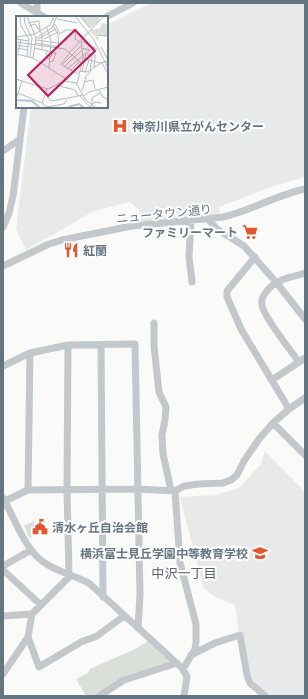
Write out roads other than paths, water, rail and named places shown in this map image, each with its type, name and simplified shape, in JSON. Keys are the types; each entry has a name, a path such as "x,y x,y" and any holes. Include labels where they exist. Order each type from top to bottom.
{"street":[{"path":"21,3 40,15"},
{"path":"37,3 40,15"},
{"path":"108,16 133,3"},
{"path":"3,227 9,213 13,196 24,108"},
{"path":"3,151 20,139"},
{"name":"ニュータウン通り","path":"3,266 49,244 62,240 132,226 208,219 236,214 285,194 305,189"},
{"path":"208,219 218,229 244,246 305,318"},
{"path":"191,220 189,257 192,282"},
{"path":"254,257 227,291 227,297 241,328 289,409"},
{"path":"272,380 302,360 262,307 262,299 264,294 276,282 305,273"},
{"path":"154,323 154,346 159,392 166,407 166,420 162,435 163,454 173,490 180,563 196,624 196,642 191,655"},
{"path":"3,366 30,353 68,345 135,344 140,594 138,628"},
{"path":"3,674 28,637 32,614 69,577 67,489 68,345"},
{"path":"101,345 103,596"},
{"path":"28,490 30,353"},
{"path":"184,696 187,676 180,666 90,584 42,562 31,550 4,500 28,490 173,490 184,486 198,484 223,483 231,480 237,475 244,461 259,439 273,423 305,398"},
{"path":"273,423 302,447 305,455"},
{"path":"3,566 31,550"},
{"path":"3,570 41,605"},
{"path":"3,616 32,614"},
{"path":"28,637 40,667 81,642 97,636 124,616"},
{"path":"99,696 124,680 180,666 191,655 215,643 240,634 247,675 250,683 265,696"}],"place":[{"name":"神奈川県立がんセンター","path":"120,126"},
{"name":"ファミリーマート","path":"250,232"},
{"name":"紅蘭","path":"71,250"},
{"name":"清水ヶ丘自治会館","path":"40,527"},
{"name":"横浜富士見丘学園中等教育学校","path":"260,553"}],"district":[{"name":"中沢一丁目","path":"184,573"}]}
